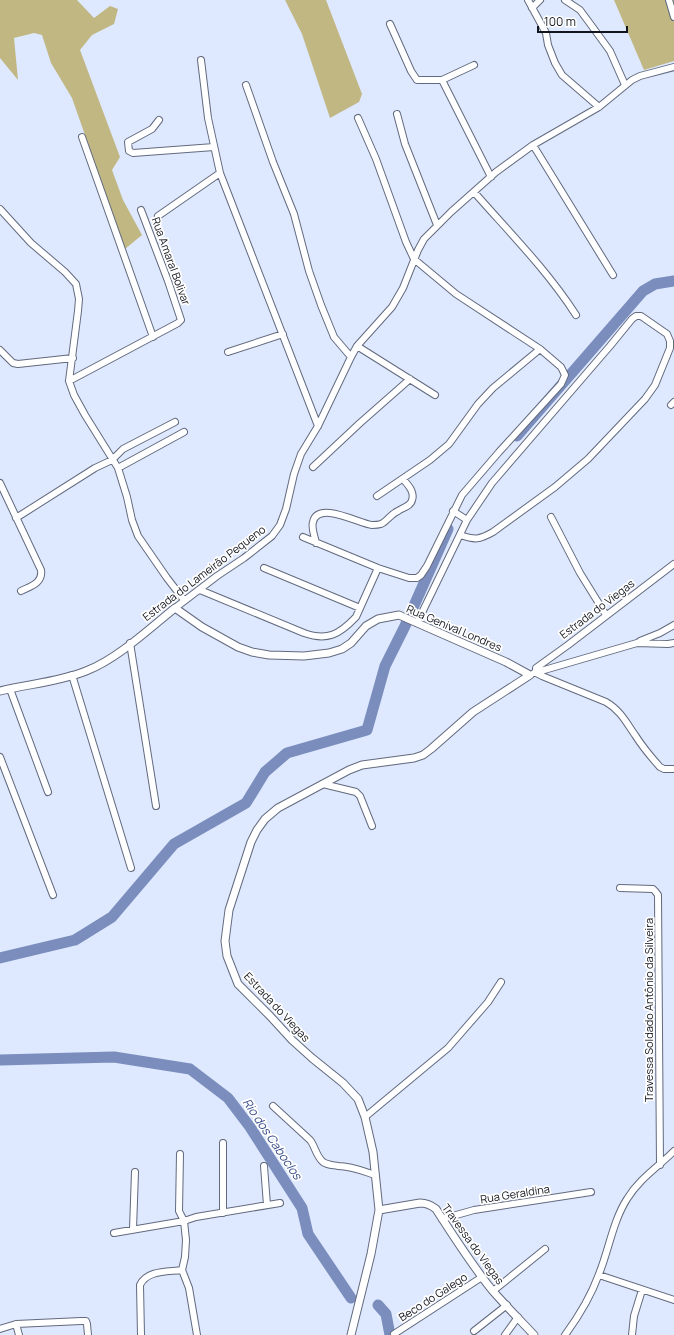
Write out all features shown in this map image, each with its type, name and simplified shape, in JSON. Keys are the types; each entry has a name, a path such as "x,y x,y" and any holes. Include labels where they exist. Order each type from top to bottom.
{"street":[{"path":"528,0 539,18 546,34 548,45 555,63 562,75 599,107"},
{"path":"532,8 540,0"},
{"path":"565,0 580,10 610,51 625,85"},
{"path":"669,0 674,17"},
{"path":"390,24 415,79 421,81 442,80 474,65"},
{"path":"201,60 208,118 220,173 318,426"},
{"name":"Estrada do Lameirão Pequeno","path":"0,691 72,675 102,664 184,600 244,558 272,536 280,525 286,509 294,474 301,454 318,426 357,346 392,307 403,288 424,238 491,177 533,145 599,107 625,85 640,76 674,67"},
{"path":"442,80 491,177"},
{"path":"246,85 273,162 294,214 308,271 321,305 334,337 351,357"},
{"path":"397,114 405,144 437,225"},
{"path":"303,538 378,568 409,578 414,578 421,575 427,566 462,495 560,384 565,375 561,367 540,349 456,294 414,259 406,242 376,160 358,118"},
{"path":"159,120 152,129 128,142 129,151 133,153 214,147"},
{"path":"69,381 153,337 82,137"},
{"path":"533,145 613,275"},
{"path":"158,216 220,173"},
{"path":"474,192 544,272 565,298 576,315"},
{"path":"0,209 31,243 65,272 76,284 79,299 69,381 78,402 118,468 132,520 138,536 184,600"},
{"name":"Rua Amaral Bolivar","path":"141,210 181,320 153,337"},
{"path":"416,622 467,520 497,477 632,319 636,316 641,316 667,334 670,341 670,348 655,385 645,399 588,459 556,487 493,532 482,538 476,539 460,535"},
{"path":"228,352 283,334"},
{"path":"357,346 435,395"},
{"path":"377,496 430,460 449,444 478,404 493,388 540,349"},
{"path":"0,350 13,363 18,364 73,358"},
{"path":"313,467 410,379"},
{"path":"16,518 95,468 112,460 124,449 175,422"},
{"path":"118,468 184,432"},
{"path":"316,543 312,527 315,516 320,514 341,515 370,525 375,525 380,524 396,511 411,504 413,500 412,491 403,479"},
{"path":"0,483 42,574 39,582 21,591"},
{"path":"453,511 467,520"},
{"path":"551,517 580,573 606,615"},
{"name":"Estrada do Viegas","path":"533,674 536,668 541,664 674,564"},
{"path":"264,568 360,608"},
{"path":"200,590 315,637 324,638 333,636 351,623 356,617 378,568"},
{"name":"Rua Genival Londres","path":"175,608 207,630 238,647 252,652 269,655 304,656 329,653 342,649 351,643 366,626 378,619 399,615 533,674"},
{"path":"636,643 660,633 674,624"},
{"path":"130,643 156,806"},
{"name":"Estrada do Viegas","path":"351,1335 371,1254 379,1210 372,1152 365,1117 358,1100 343,1083 292,1040 238,984 227,956 225,941 228,910 249,848 257,830 264,819 278,808 349,770 362,765 414,758 423,755 431,750 473,712 533,674 636,643 674,643"},
{"path":"533,674 606,702 614,707 660,766 664,769 674,769"},
{"path":"72,675 131,868"},
{"path":"10,689 48,792"},
{"path":"0,757 53,894"},
{"path":"323,784 356,792 360,796 372,826"},
{"name":"Travessa Soldado Antônio da Silveira","path":"620,888 653,889 658,895 660,1165"},
{"path":"365,1117 448,1048 488,1002 501,982"},
{"path":"274,1106 310,1140 323,1162 329,1165 351,1167 375,1175"},
{"path":"223,1143 223,1213"},
{"path":"565,1335 587,1302 599,1275 619,1216 627,1199 639,1183 674,1151"},
{"path":"180,1154 179,1211 184,1221 186,1240 185,1257 182,1270 189,1288 197,1335"},
{"path":"264,1166 267,1205"},
{"path":"133,1229 135,1172"},
{"name":"Rua Geraldina","path":"442,1218 474,1210 592,1192"},
{"path":"114,1233 280,1203"},
{"name":"Travessa do Viegas","path":"379,1210 426,1203 436,1209 469,1260 482,1277 534,1335"},
{"path":"493,1291 545,1249"},
{"path":"142,1335 140,1285 143,1279 151,1274 182,1270"},
{"path":"599,1275 673,1300 674,1293"},
{"name":"Beco do Galego","path":"394,1334 482,1277"},
{"path":"632,1335 634,1316 642,1290"},
{"path":"474,1331 507,1305"},
{"path":"505,1335 518,1317"},
{"path":"0,1329 16,1324 84,1321 87,1324 88,1335"},
{"path":"16,1324 19,1335"}],"shaded area":[{"path":"0,0 77,0 94,18 110,6 118,9 114,24 92,35 80,50 120,157 112,170 123,200 142,235 125,249 72,98 51,63 42,35 34,33 14,38 18,80 0,58"},
{"path":"285,0 326,0 362,94 359,102 330,118 302,34"},
{"path":"614,0 674,0 674,61 644,70"}],"waterway":[{"path":"517,436 643,291 655,284 674,281"},
{"path":"0,958 75,940 112,917 174,844 246,803 265,772 287,753 367,730 385,666 405,626 448,529"},
{"name":"Rio dos Caboclos","path":"0,1060 114,1057 190,1069 228,1098 250,1127 302,1208 308,1234 351,1298"},
{"name":"Rio dos Caboclos","path":"378,1305 386,1314 390,1335"}]}
